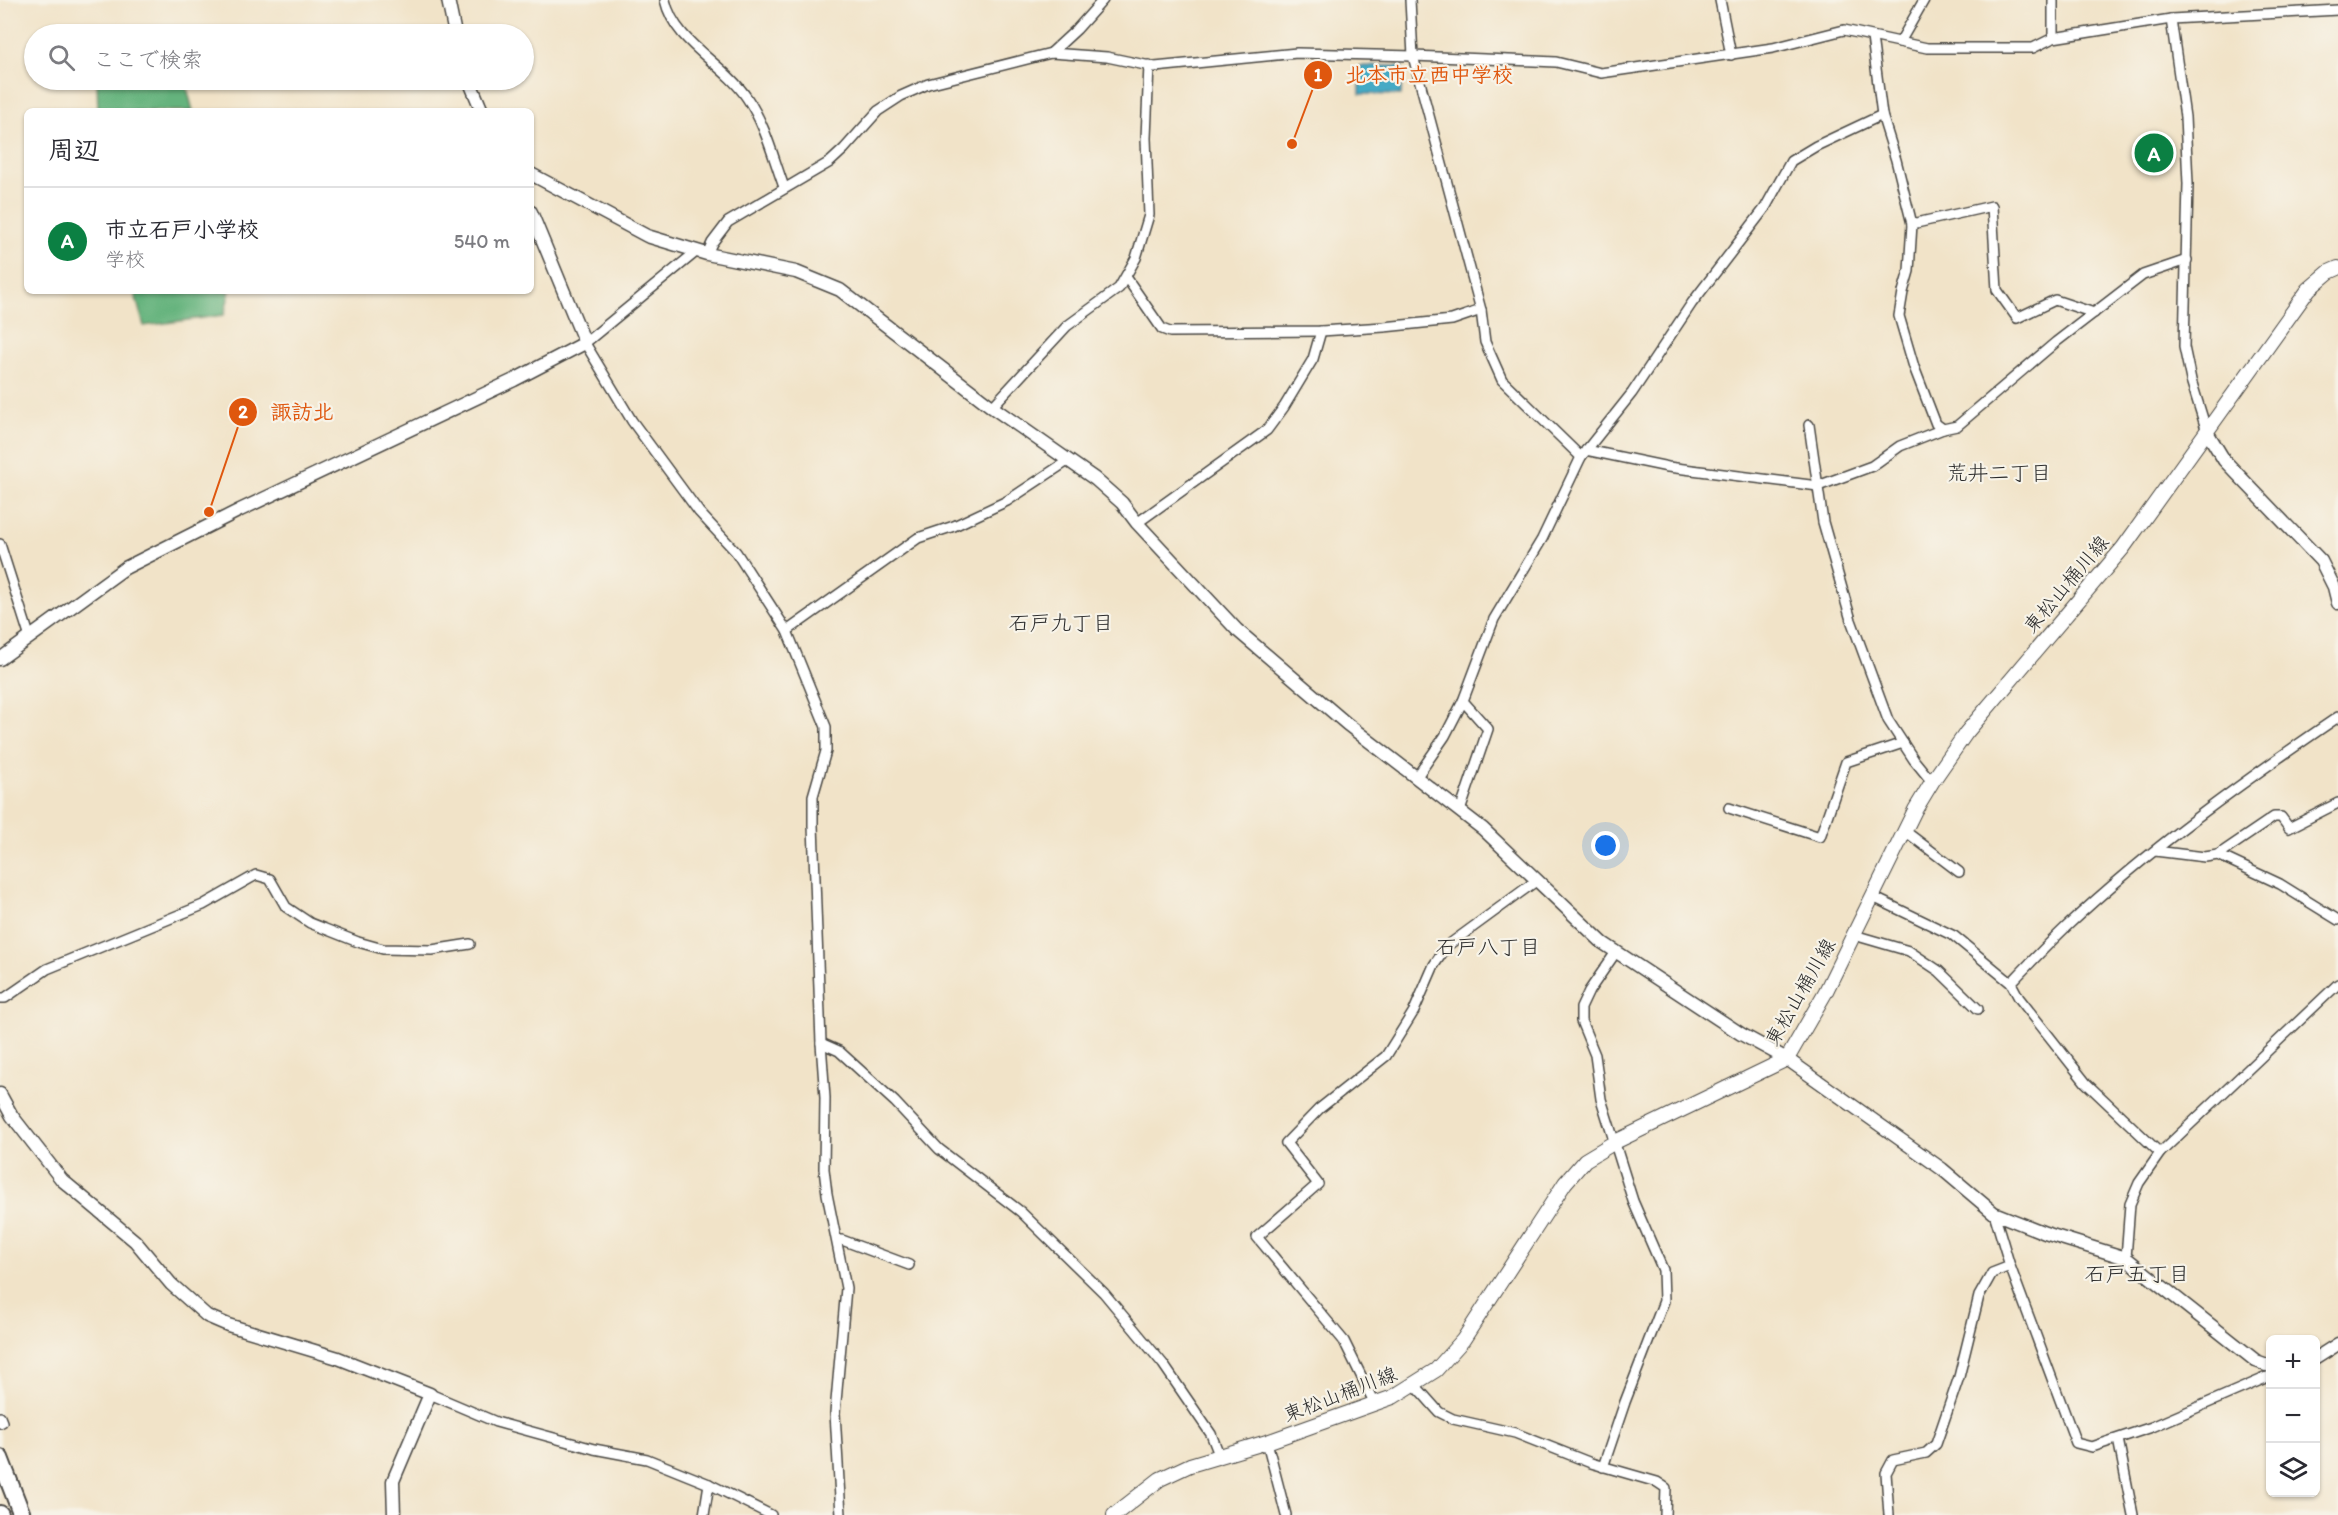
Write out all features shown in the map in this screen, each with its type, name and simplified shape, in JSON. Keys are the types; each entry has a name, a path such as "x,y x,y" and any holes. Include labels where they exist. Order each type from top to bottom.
{"highway":[{"path":"0,1458 22,1515"}],"main road":[{"name":"東松山桶川線","path":"1114,1515 1160,1479 1190,1465 1267,1442 1375,1404 1415,1385 1436,1370 1463,1340 1565,1184 1585,1160 1615,1142 1787,1059 1825,993 1905,831 1932,782 1966,733 2123,548 2309,289 2329,272 2338,268"}],"street":[{"path":"448,0 453,24"},
{"path":"665,0 674,24 746,96 759,117 784,187"},
{"path":"1051,53 1103,0"},
{"path":"1410,0 1413,56 1481,310 1485,342 1502,380 1583,454 1818,486 1872,466 1900,446 1943,429 1958,426 2143,275 2187,260"},
{"path":"1720,0 1731,55"},
{"path":"1900,42 1924,0"},
{"path":"2053,0 2053,39"},
{"path":"0,659 124,568 514,380 585,343 702,253 728,222 830,162 878,111 901,96 928,84 1051,53 1107,57 1155,67 1297,53 1413,56 1556,62 1601,74 1773,48 1844,30 1927,48 2033,48 2053,39 2170,19 2205,19 2338,10"},
{"path":"2170,19 2186,117 2188,184 2184,347 2191,380 2207,432 2224,460 2321,561 2336,587 2338,603"},
{"path":"1872,37 1882,116 1912,224 1909,271 1899,316 1914,367 1936,424 1943,429"},
{"path":"992,407 1067,326 1119,288 1136,258 1149,215 1146,138 1149,65"},
{"path":"473,90 481,108"},
{"path":"1416,778 1445,736 1463,701 1494,619 1542,539 1583,454 1632,393 1692,303 1765,208 1791,161 1816,146 1882,116"},
{"path":"534,176 647,236 702,253 796,272 840,290 992,407 1070,460 1122,503 1137,523 1237,630 1347,724 1483,830 1603,943 1741,1034 1787,1059 1942,1169 1994,1213 2045,1233 2127,1258 2256,1361 2266,1364"},
{"path":"1912,224 1992,206 1997,290 2016,318 2055,300 2094,313"},
{"path":"534,219 585,343 632,421 699,512 736,552 787,631 826,727 826,751 813,796 821,1043 825,1098 825,1169 846,1288 835,1413 841,1515"},
{"path":"1126,277 1162,329 1170,332 1321,331 1452,320 1481,310"},
{"path":"1137,523 1267,430 1284,408 1313,359 1321,331"},
{"path":"1809,425 1822,522 1851,620 1888,720 1932,782"},
{"path":"787,631 918,538 954,526 1007,501 1070,460"},
{"path":"0,544 30,638"},
{"path":"1460,811 1488,729 1463,701"},
{"path":"2011,983 2066,927 2155,851 2275,759 2338,717"},
{"path":"1729,808 1820,837 1846,762 1903,743"},
{"path":"2155,851 2205,857 2218,855 2274,817 2281,817 2289,828 2338,803"},
{"path":"1905,831 1959,872"},
{"path":"2218,855 2280,884 2338,920"},
{"path":"0,998 5,998 47,969 202,905 256,875 270,879 286,907 310,923 358,942 383,950 432,950 470,944"},
{"path":"1375,1404 1344,1341 1257,1237 1318,1184 1286,1143 1318,1109 1386,1056 1414,1011 1434,965 1447,946 1536,881"},
{"path":"1873,897 1954,936 2011,983 2019,998 2086,1083 2160,1154"},
{"path":"1854,935 1909,951 1939,971 1978,1010"},
{"path":"1603,1467 1664,1301 1663,1270 1633,1201 1601,1098 1595,1056 1581,1021 1581,1008 1589,991 1616,952"},
{"path":"2127,1258 2130,1204 2139,1184 2160,1154 2338,984"},
{"path":"821,1043 839,1052 895,1102 939,1149 1021,1212 1104,1293 1163,1364 1211,1434 1220,1457"},
{"path":"0,1095 12,1116 62,1180 135,1241 171,1284 207,1316 251,1333 338,1358 496,1422 594,1449 647,1459 709,1484 771,1515"},
{"path":"1994,1213 2010,1266 2076,1443 2092,1447 2118,1439 2152,1427 2266,1378"},
{"path":"837,1240 909,1265"},
{"path":"1889,1515 1886,1473 1893,1460 1926,1453 1936,1444 1959,1377 1979,1296 1992,1273 2010,1266"},
{"path":"2320,1355 2338,1344"},
{"path":"1415,1385 1439,1412 1453,1419 1515,1433 1603,1467 1657,1482 1666,1488 1665,1515"},
{"path":"394,1515 393,1481 429,1394"},
{"path":"0,1417 2,1422 0,1423"},
{"path":"2118,1439 2133,1515"},
{"path":"1267,1442 1286,1515"},
{"path":"704,1515 709,1484"}],"green space":[{"path":"97,90 188,90 192,108 98,108"},
{"path":"135,294 229,294 224,315 144,326"}],"water":[{"path":"1360,66 1402,66 1401,95 1360,94"}],"place":[{"name":"北本市立西中学校","path":"1292,144"},
{"name":"市立石戸小学校","path":"2154,153"},
{"name":"諏訪北","path":"209,512"}],"district":[{"name":"荒井二丁目","path":"1999,472"},
{"name":"石戸九丁目","path":"1061,622"},
{"name":"石戸八丁目","path":"1488,946"},
{"name":"石戸五丁目","path":"2137,1273"}]}
